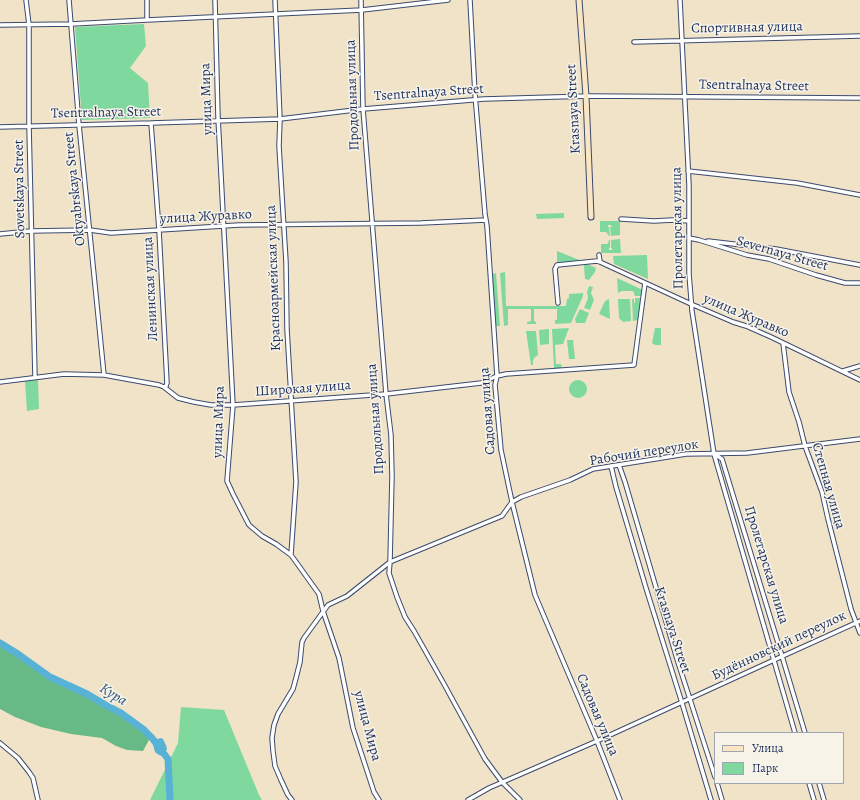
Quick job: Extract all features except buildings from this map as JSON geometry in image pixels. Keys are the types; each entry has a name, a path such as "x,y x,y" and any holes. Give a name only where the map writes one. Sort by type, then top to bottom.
{"street":[{"name":"Sovetskaya Street","path":"26,0 29,25 29,126 35,377"},
{"name":"Oktyabrskaya Street","path":"69,0 79,125 104,375"},
{"path":"147,0 147,20"},
{"name":"улица Мира","path":"215,0 218,121 233,405 227,481 249,525 262,536 291,555 319,594 323,611 339,658 354,728 374,792 380,800"},
{"name":"Красноармейская улица","path":"275,0 280,119 279,146 286,262 290,402 292,410 296,482 291,555"},
{"name":"Продольная улица","path":"361,0 363,109 386,394 391,435 392,476 389,573 396,597 405,616 485,759 502,782 520,800"},
{"path":"0,25 71,24 362,10 448,0"},
{"name":"Садовая улица","path":"470,0 476,99 487,226 497,376 495,385 500,450 535,595 597,741 620,800"},
{"name":"Krasnaya Street","path":"579,0 586,96 591,217"},
{"name":"Пролетарская улица","path":"680,0 688,171 689,274 691,304 714,454 795,732"},
{"name":"Спортивная улица","path":"634,42 860,36"},
{"name":"Tsentralnaya Street","path":"0,127 280,119 363,109 476,99 586,96 860,98"},
{"name":"Ленинская улица","path":"151,123 159,230 167,383 170,392"},
{"path":"688,171 797,183 860,195"},
{"path":"621,219 654,221 673,220 689,222"},
{"name":"улица Журавко","path":"0,234 32,231 90,230 111,233 239,225 372,224 486,220"},
{"name":"Severnaya Street","path":"689,238 747,255 769,259 845,283 860,282"},
{"name":"Severnaya Street","path":"698,240 776,249 860,265"},
{"path":"558,303 555,269 557,265 599,261 599,255"},
{"name":"улица Журавко","path":"599,261 691,304 746,326 860,380"},
{"name":"Широкая улица","path":"0,382 64,374 104,375 156,384 164,387 178,398 194,402 211,405 233,405 386,394 481,383 506,374 634,365 645,283"},
{"name":"Степная улица","path":"783,343 789,392 805,446 822,492 851,609 858,622 860,633"},
{"path":"843,371 860,366"},
{"path":"164,387 167,383"},
{"name":"Рабочий переулок","path":"292,800 288,795 276,766 272,738 274,725 278,714 293,689 300,662 302,642 328,605 347,596 390,562 502,516 512,502 521,497 570,480 593,469 686,454 747,454 860,439"},
{"name":"Пролетарская улица","path":"714,454 722,459 805,732"},
{"name":"Krasnaya Street","path":"619,465 714,774"},
{"name":"Krasnaya Street","path":"611,466 616,488 711,800"},
{"name":"Будённовский переулок","path":"468,800 502,782 597,741 858,622"},
{"path":"0,743 18,758 33,778 38,800"},
{"path":"717,784 722,800"},
{"path":"809,784 814,800"},
{"path":"819,784 824,800"}],"green space":[{"path":"144,24 146,46 130,68 148,83 150,118 82,120 75,27"},
{"path":"564,213 564,218 537,219 536,214"},
{"path":"600,221 620,221 620,235 611,236 611,225 608,225 610,236 606,232 600,232"},
{"path":"620,239 621,253 601,253 601,244 607,244 610,240 609,250 612,250 611,240"},
{"path":"557,251 582,261 557,263"},
{"path":"647,255 648,279 614,264 613,256"},
{"path":"585,263 596,268 589,280 585,279"},
{"path":"505,272 506,306 566,306 569,294 583,293 571,323 555,324 555,320 557,320 557,309 534,309 534,321 536,324 527,324 527,322 531,321 531,309 508,309 508,325 504,326 500,273"},
{"path":"496,273 500,326 495,326 492,274"},
{"path":"617,278 643,290 643,296 635,296 633,291 622,291 618,293"},
{"path":"589,286 593,287 591,293 594,300 590,310 584,308 588,298 587,292"},
{"path":"635,298 642,298 638,320 633,321 632,299 634,299 635,303"},
{"path":"609,299 610,319 599,314 605,301"},
{"path":"618,299 630,299 631,321 623,322 619,318"},
{"path":"580,309 589,313 585,323 576,323 575,319"},
{"path":"569,328 563,344 555,345 556,364 561,364 562,368 554,369 552,329"},
{"path":"655,328 661,328 661,345 655,345 652,343"},
{"path":"549,329 549,344 540,345 539,330"},
{"path":"526,331 536,331 538,355 533,360 533,365 531,365"},
{"path":"567,340 573,340 575,359 569,359"},
{"path":"38,380 39,409 27,411 25,381"},
{"path":"578,380 584,383 587,389 584,395 578,398 572,395 569,389 572,383"},
{"path":"0,641 54,678 84,690 132,719 148,736 149,740 143,751 127,750 102,738 71,734 41,727 15,717 0,709"},
{"path":"181,707 224,710 262,800 150,800 178,743"}],"water":[{"path":"152,738 163,739 167,749 162,756 155,752"}],"waterway":[{"name":"Кура","path":"0,643 50,677 87,694 121,713 143,729 168,759 170,800"}]}
